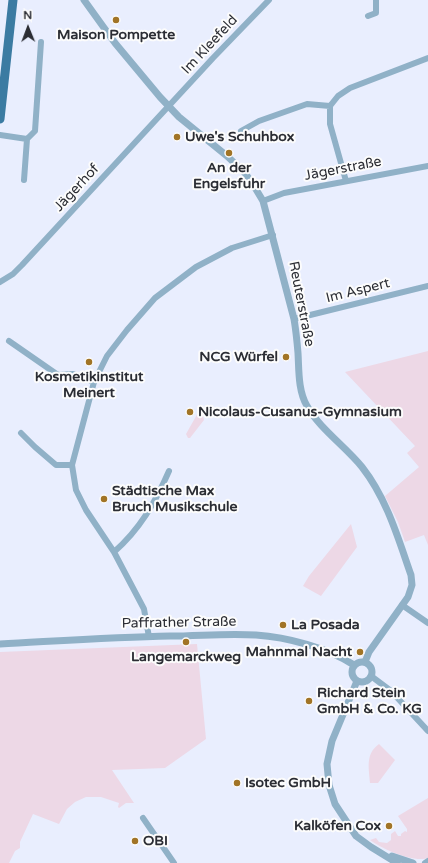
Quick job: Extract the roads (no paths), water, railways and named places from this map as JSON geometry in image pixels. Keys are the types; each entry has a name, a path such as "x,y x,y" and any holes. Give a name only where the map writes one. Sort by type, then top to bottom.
{"main road":[{"path":"0,119 13,0"}],"street":[{"name":"Reuterstraße","path":"84,0 115,43 169,107 245,173 263,201 294,320 297,337 300,386 307,407 362,467 375,486 385,505 411,575 412,585 408,597 369,652 365,662"},
{"name":"Im Kleefeld","path":"169,107 213,58 269,0"},
{"path":"368,16 376,13 376,0"},
{"path":"24,180 27,139 35,131 41,42"},
{"path":"346,181 330,124 330,106 338,96 350,88 428,58"},
{"path":"241,131 259,121 307,104 330,106"},
{"name":"Jägerhof","path":"0,282 13,274 22,265 169,107"},
{"path":"0,135 27,139"},
{"name":"Jägerstraße","path":"263,201 284,193 428,166"},
{"path":"149,637 144,609 114,552 86,510 76,490 72,465 94,382 107,356 127,330 156,298 196,267 232,248 273,235"},
{"name":"Im Aspert","path":"294,320 428,286"},
{"path":"9,341 58,375 73,374 94,382"},
{"path":"21,433 56,465 72,465"},
{"path":"114,552 129,539 142,523 169,471"},
{"path":"402,605 428,623"},
{"name":"Paffrather Straße","path":"0,644 149,637 257,635 280,638 306,645 338,656 354,665"},
{"path":"360,662 365,662 371,668 371,676 365,682 357,681 351,672 354,665 360,662"},
{"path":"371,676 391,691 428,731"},
{"path":"357,681 332,741 327,764 329,785 335,804 356,836 397,863"},
{"path":"143,818 174,863"},
{"path":"378,851 413,863"}],"place":[{"name":"Maison Pompette","path":"116,20"},
{"name":"Uwe's Schuhbox","path":"177,137"},
{"name":"An der Engelsfuhr","path":"229,153"},
{"name":"NCG Würfel","path":"286,357"},
{"name":"Kosmetikinstitut Meinert","path":"89,362"},
{"name":"Nicolaus-Cusanus-Gymnasium","path":"190,412"},
{"name":"Städtische Max Bruch Musikschule","path":"104,499"},
{"name":"La Posada","path":"283,625"},
{"name":"Langemarckweg","path":"186,642"},
{"name":"Mahnmal Nacht","path":"360,652"},
{"name":"Richard Stein GmbH & Co. KG","path":"309,701"},
{"name":"Isotec GmbH","path":"237,783"},
{"name":"Kalköfen Cox","path":"389,826"},
{"name":"OBI","path":"135,841"}]}
